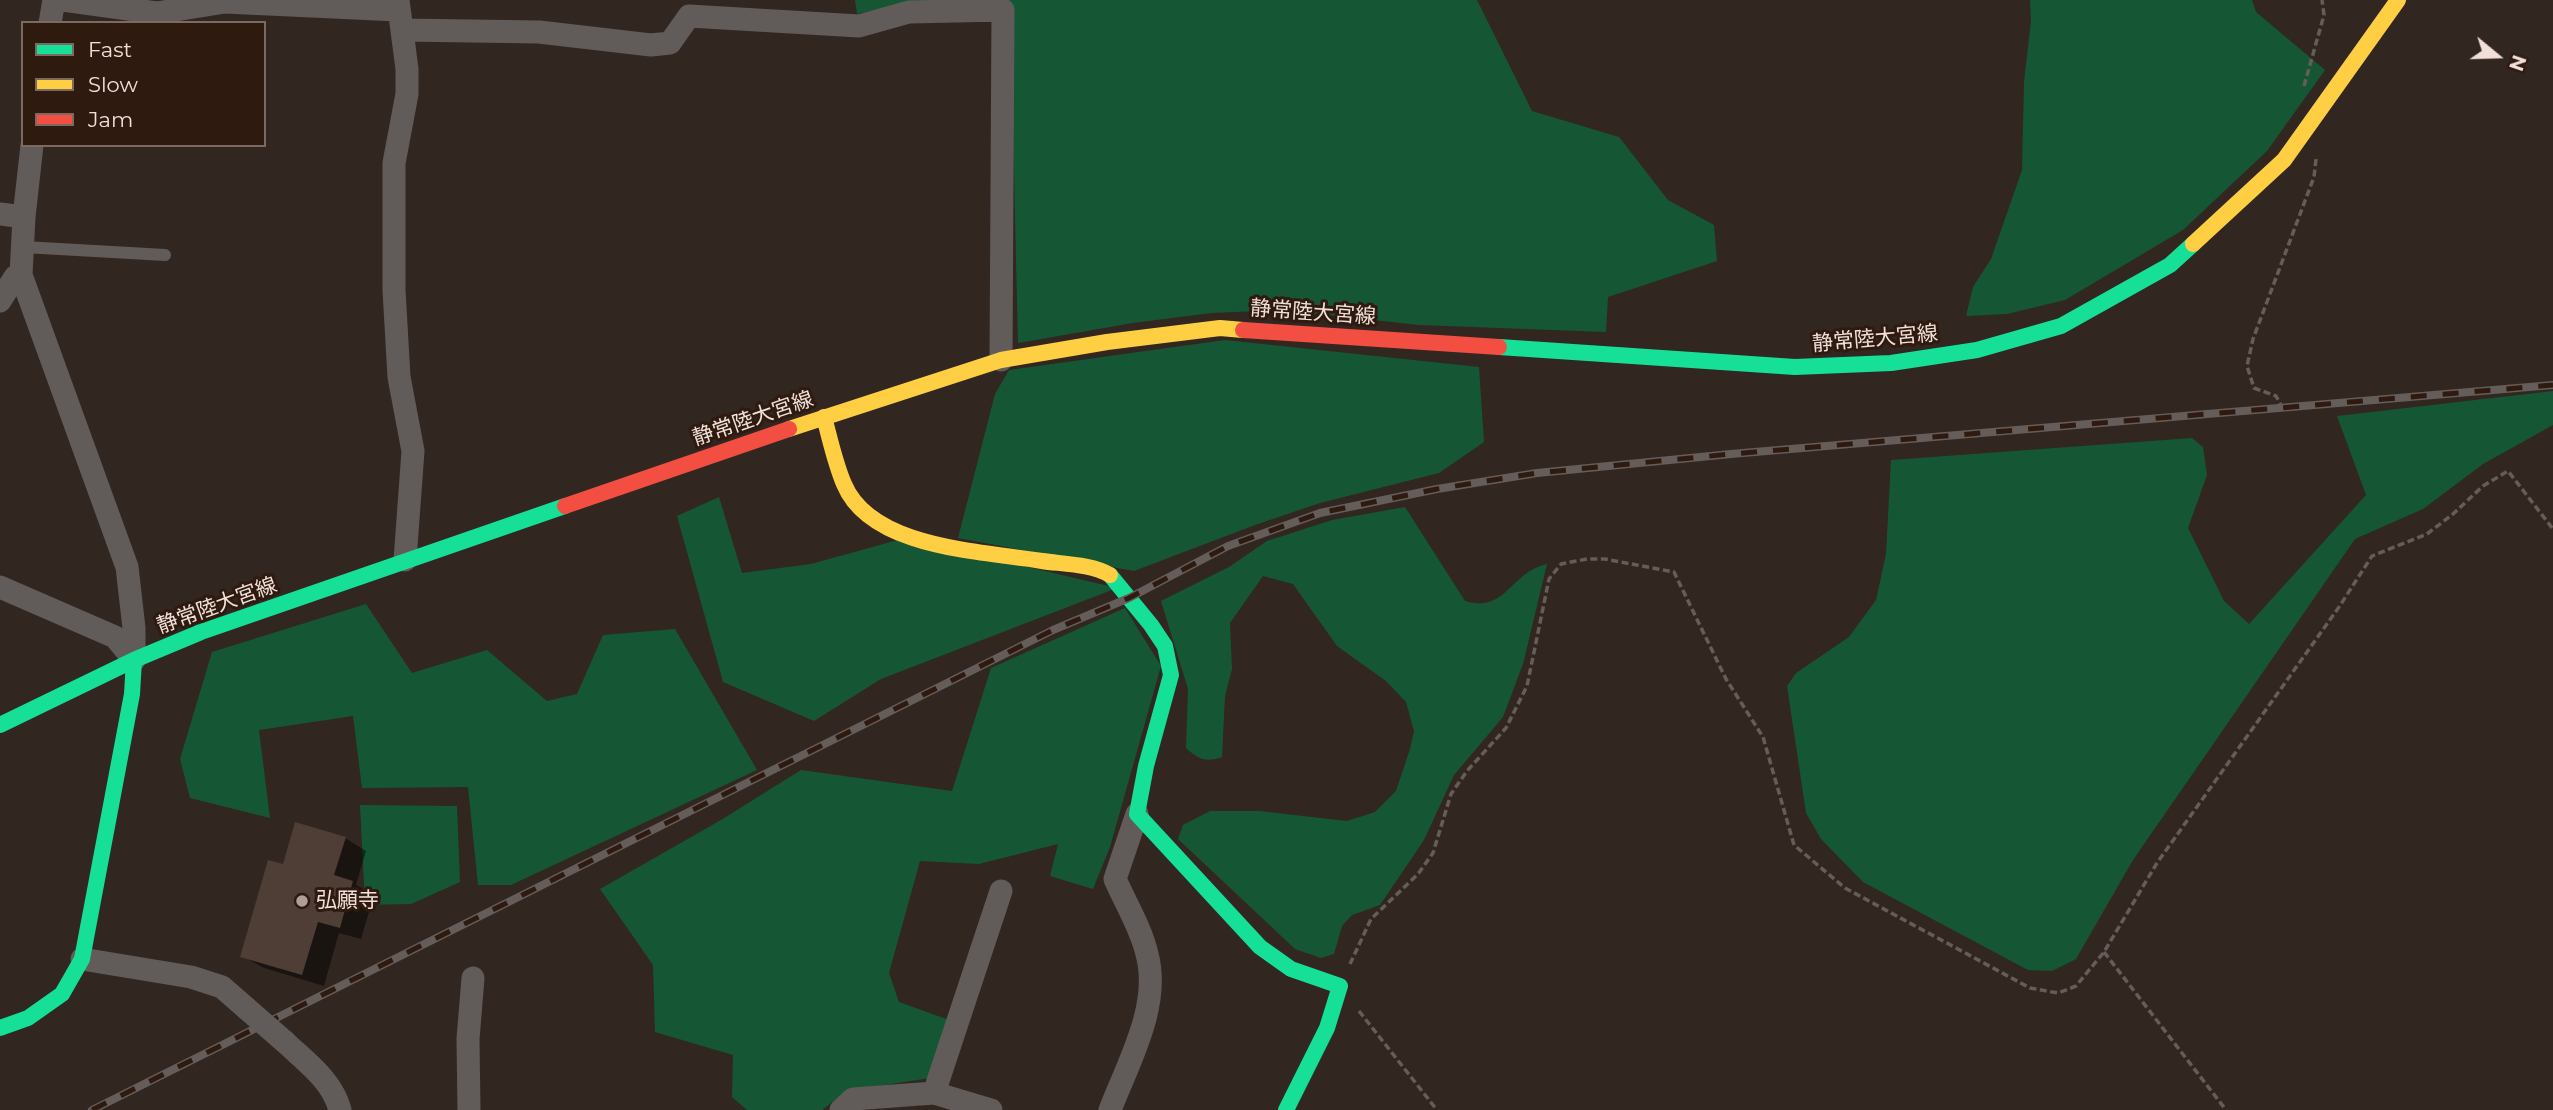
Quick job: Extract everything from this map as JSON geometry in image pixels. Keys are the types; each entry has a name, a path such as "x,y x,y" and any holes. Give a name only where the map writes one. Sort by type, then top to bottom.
{"main road":[{"name":"静常陸大宮線","path":"0,725 134,660 201,632 824,417 1001,360 1107,342 1220,328 1796,367 1891,363 1977,350 2061,326 2170,265 2284,160 2398,0"},
{"path":"824,417 844,486 861,510 881,524 904,536 942,545 1081,566 1108,573 1151,625 1165,646 1171,675 1146,766 1137,814 1260,947 1291,969 1340,986 1327,1028 1286,1110"},
{"path":"0,1028 28,1018 62,994 82,959 132,694 134,660"}],"street":[{"path":"50,21 54,0"},
{"path":"63,0 157,13 225,2 399,13 651,45 670,43 689,16 859,26 909,12 1003,10 1001,360"},
{"path":"399,13 407,69 407,94 394,163 394,290 399,377 413,451 405,560"},
{"path":"32,147 24,217 22,275 127,567 134,628 134,660"},
{"path":"0,214 24,217"},
{"path":"0,301 15,277 22,275"},
{"path":"0,587 115,637 134,660"},
{"path":"1110,1110 1140,1033 1150,995 1148,956 1115,879 1137,814"},
{"path":"934,1093 1001,891"},
{"path":"82,959 191,977 222,987 322,1076 332,1089 340,1110"},
{"path":"468,1110 468,1039 473,978"},
{"path":"841,1110 853,1099 934,1093 991,1110"}],"lane":[{"path":"24,247 165,255"}],"path":[{"path":"2302,94 2324,15 2322,0"},
{"path":"2283,409 2276,396 2254,388 2247,366 2253,339 2315,177 2316,150"},
{"path":"1437,1110 1340,986 1371,919 1418,874 1433,853 1451,794 1466,771 1506,729 1527,686 1549,579 1561,564 1605,559 1674,572 1726,679 1763,737 1794,845 1845,888 2030,988 2058,993 2076,986 2104,952 2157,863 2339,607 2372,556 2427,534 2483,486 2508,471 2553,529"},
{"path":"2104,952 2226,1110"}],"green space":[{"path":"855,0 1477,0 1532,111 1619,137 1668,200 1714,225 1717,261 1608,297 1606,332 1419,325 1283,310 1211,313 1018,343 1010,6 911,2 857,14"},
{"path":"2030,0 2252,0 2256,12 2325,70 2267,151 2183,230 2065,300 2007,314 1966,316 1973,287 1991,259 2022,170 2024,82 2031,21"},
{"path":"1225,340 1479,367 1484,442 1439,473 1320,503 1134,571 958,538 995,394 1009,370"},
{"path":"2553,391 2553,425 2483,464 2423,509 2355,539 2133,860 2076,959 2052,971 2028,970 1863,882 1821,839 1806,813 1787,686 1796,673 1849,637 1876,600 1886,554 1891,460 2192,438 2203,447 2207,475 2188,528 2224,601 2249,624 2366,495 2337,416"},
{"path":"719,497 742,573 811,564 905,538 1117,588 881,679 814,721 723,682 677,516"},
{"path":"1405,507 1465,601 1490,602 1535,568 1547,564 1523,664 1503,717 1454,775 1424,840 1380,905 1352,915 1342,926 1334,954 1321,958 1295,949 1178,839 1183,825 1210,811 1259,811 1347,821 1375,812 1396,791 1410,749 1414,731 1406,702 1386,681 1337,646 1293,584 1263,576 1230,623 1232,669 1225,696 1222,757 1207,760 1198,757 1186,748 1188,689 1161,601 1229,567 1267,541 1332,520"},
{"path":"366,604 412,673 487,650 547,701 577,694 603,635 675,629 757,770 511,885 478,885 468,787 362,788 353,716 259,730 270,818 190,798 180,759 212,652"},
{"path":"1125,608 1161,666 1110,847 1093,889 1050,876 1058,844 979,864 920,861 889,973 899,1002 949,1020 930,1078 846,1091 822,1110 747,1110 732,1097 733,1055 655,1032 653,965 600,889 721,820 801,770 952,791 991,668"},
{"path":"360,805 457,806 460,882 411,904 365,905"}],"building":[{"name":"弘願寺","path":"295,822 346,837 334,875 353,881 340,928 318,922 302,975 240,957 268,860 283,864"}],"railway":[{"path":"92,1110 1053,630 1129,598 1228,546 1320,513 1437,489 1537,473 1731,454 2553,385"}],"traffic: fast":[{"path":"1499,347 1795,367 1891,363 1977,350 2061,326 2170,265 2193,244"},
{"path":"0,725 134,660 201,632 565,506"},
{"path":"1110,575 1165,646 1171,675 1146,766 1137,814 1260,947 1291,969 1340,986 1327,1028 1286,1110"},
{"path":"0,1028 28,1018 62,994 82,959 132,694 134,660"}],"traffic: slow":[{"path":"2193,244 2284,160 2398,0"},
{"path":"789,429 1001,360 1107,342 1220,328 1243,330"},
{"path":"824,417 844,484 858,506 878,522 931,543 1086,567 1110,575"}],"traffic: jam":[{"path":"1243,330 1499,347"},
{"path":"565,506 789,429"}],"place":[{"name":"弘願寺","path":"302,901"}]}
